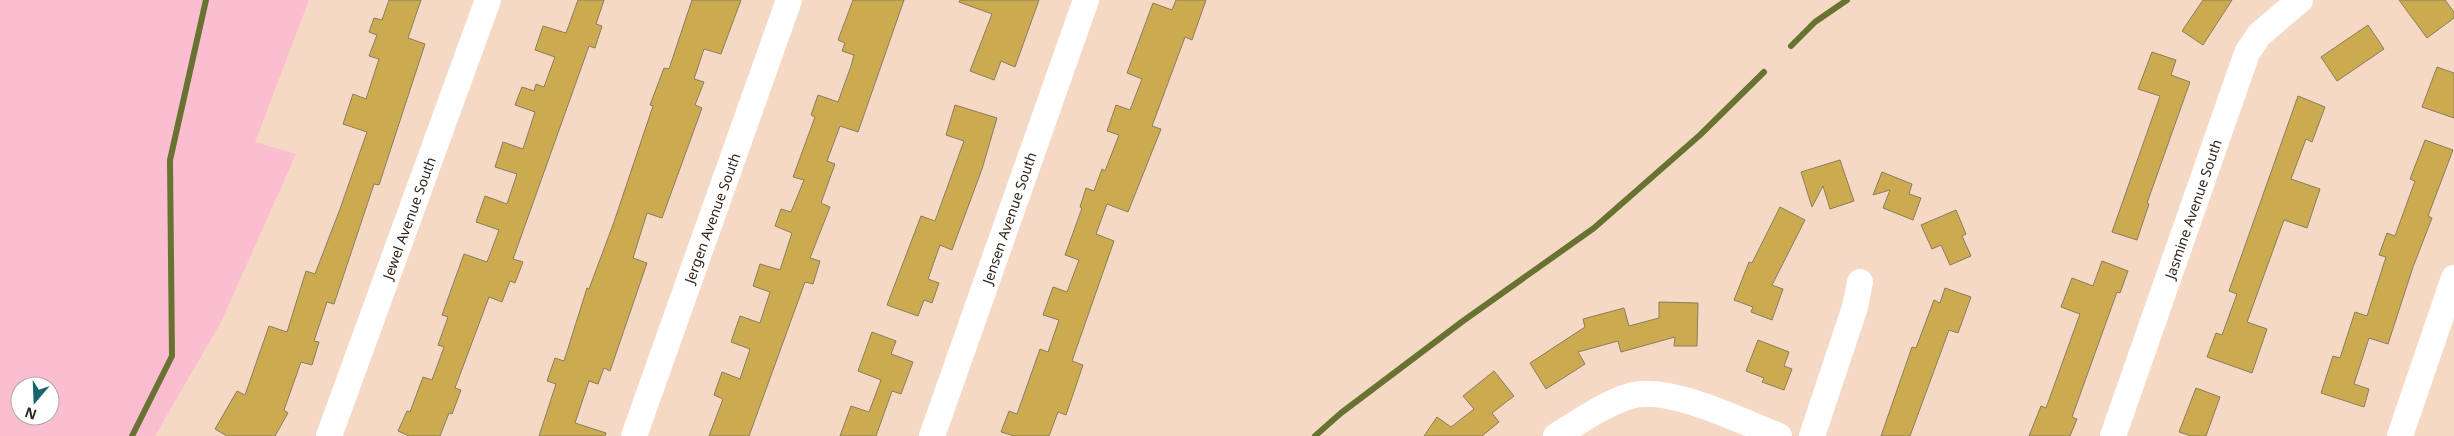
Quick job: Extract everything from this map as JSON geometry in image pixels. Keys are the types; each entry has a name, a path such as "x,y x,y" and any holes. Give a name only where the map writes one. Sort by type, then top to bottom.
{"street":[{"name":"Jewel Avenue South","path":"329,436 488,0"},
{"name":"Jergen Avenue South","path":"634,436 789,0"},
{"name":"Jensen Avenue South","path":"932,436 1086,0"},
{"name":"Jasmine Avenue South","path":"2113,436 2247,54 2259,35 2300,0"},
{"path":"2400,436 2454,278"},
{"path":"1812,436 1855,307 1860,282"},
{"path":"1556,436 1587,417 1631,396 1647,395 1680,398 1780,436"}],"shaded area":[{"path":"0,0 309,0 255,142 296,154 221,322 155,436 0,436"}],"building":[{"path":"389,0 421,0 408,38 425,44 379,185 374,184 334,304 327,302 314,341 319,342 312,365 301,362 284,410 288,413 275,436 227,436 215,429 237,391 245,395 269,326 287,332 306,271 315,274 340,209 367,132 343,124 353,94 366,99 379,59 369,56 377,35 369,32 374,18 382,20"},
{"path":"578,0 604,0 596,24 602,26 595,48 589,46 513,259 523,262 515,283 510,281 502,302 489,297 455,388 461,390 452,414 449,413 440,436 409,436 398,431 407,411 410,412 423,377 432,380 444,347 438,345 448,317 442,315 464,254 487,262 499,230 476,222 485,196 507,204 517,174 495,167 503,142 523,149 535,112 515,105 522,87 534,91 536,84 544,87 555,57 535,50 543,26 566,33"},
{"path":"692,0 741,0 721,54 704,49 694,79 704,82 695,105 702,108 662,218 647,213 633,258 647,263 610,371 604,368 598,384 589,381 575,423 606,433 605,436 539,436 556,384 547,381 555,358 564,361 587,288 589,289 614,222 653,106 650,105 664,68 669,69"},
{"path":"853,0 904,0 858,132 840,126 827,161 835,164 821,203 830,207 810,258 820,261 813,284 805,282 749,436 709,436 723,399 714,395 722,372 740,379 750,349 731,342 740,316 760,323 770,292 753,286 760,264 780,270 792,233 775,226 781,209 791,212 804,180 793,177 815,117 811,115 818,95 838,102 851,66 854,55 842,51 845,43 838,40"},
{"path":"960,0 1039,0 1015,67 1001,61 994,80 970,71 992,14 959,2"},
{"path":"1176,0 1206,0 1192,40 1185,37 1152,126 1161,129 1128,212 1107,204 1096,234 1114,241 1072,361 1083,365 1066,415 1058,412 1049,436 1014,436 1001,432 1009,411 1017,414 1040,349 1048,352 1059,320 1043,315 1053,287 1067,292 1079,260 1065,255 1082,208 1080,207 1086,188 1094,191 1102,169 1105,171 1119,135 1107,131 1116,105 1130,110 1142,79 1127,73 1153,3 1172,10"},
{"path":"2203,0 2232,0 2203,45 2182,31"},
{"path":"2399,0 2445,0 2454,12 2454,18 2427,38"},
{"path":"2368,25 2384,49 2337,81 2321,57"},
{"path":"2152,52 2176,60 2171,75 2190,82 2147,203 2149,204 2137,240 2112,232 2160,96 2138,89"},
{"path":"2437,67 2454,73 2454,118 2422,107"},
{"path":"2298,96 2325,107 2312,142 2306,139 2291,179 2320,189 2307,228 2284,220 2247,322 2267,329 2252,373 2207,357 2216,333 2222,335 2237,294 2229,291"},
{"path":"955,105 997,118 982,169 952,250 940,245 928,279 939,283 932,303 924,300 918,316 887,305 921,216 935,221 964,141 946,135"},
{"path":"2425,140 2453,150 2428,216 2432,218 2413,267 2388,344 2369,338 2354,384 2369,389 2364,407 2321,393 2333,356 2340,358 2355,312 2367,316 2386,257 2379,255 2387,233 2395,236 2415,181 2410,179"},
{"path":"1840,160 1854,201 1830,209 1823,186 1812,207 1801,172"},
{"path":"1882,172 1912,184 1909,194 1921,198 1913,220 1883,208 1890,190 1873,195"},
{"path":"1780,207 1805,220 1772,285 1783,289 1772,320 1751,312 1753,307 1734,300 1749,262 1752,263"},
{"path":"1956,210 1966,234 1962,236 1971,256 1950,265 1941,245 1932,249 1921,225"},
{"path":"2102,261 2128,271 2120,293 2117,292 2072,417 2077,419 2070,436 2029,436 2041,406 2046,408 2080,314 2061,307 2072,278 2093,286"},
{"path":"1945,288 1971,297 1958,333 1949,330 1910,436 1881,436 1912,347 1916,348 1934,300 1940,303"},
{"path":"1659,302 1698,303 1697,346 1674,346 1675,337 1621,352 1618,341 1578,352 1585,364 1546,389 1530,363 1585,327 1583,319 1624,308 1629,326 1659,318"},
{"path":"872,332 896,341 891,354 913,362 901,394 892,391 876,436 840,436 851,406 869,412 881,380 858,371"},
{"path":"1758,340 1789,352 1784,366 1792,369 1784,390 1762,382 1764,378 1746,371"},
{"path":"1494,371 1514,396 1492,413 1499,422 1482,436 1424,436 1437,417 1451,427 1474,409 1463,396"},
{"path":"2196,388 2220,397 2206,436 2191,436 2179,432"}],"waterway":[{"path":"132,436 172,356 170,160 206,0"},
{"path":"1791,46 1815,22 1847,0"},
{"path":"1315,436 1341,413 1463,321 1594,228 1700,135 1764,72"}]}
